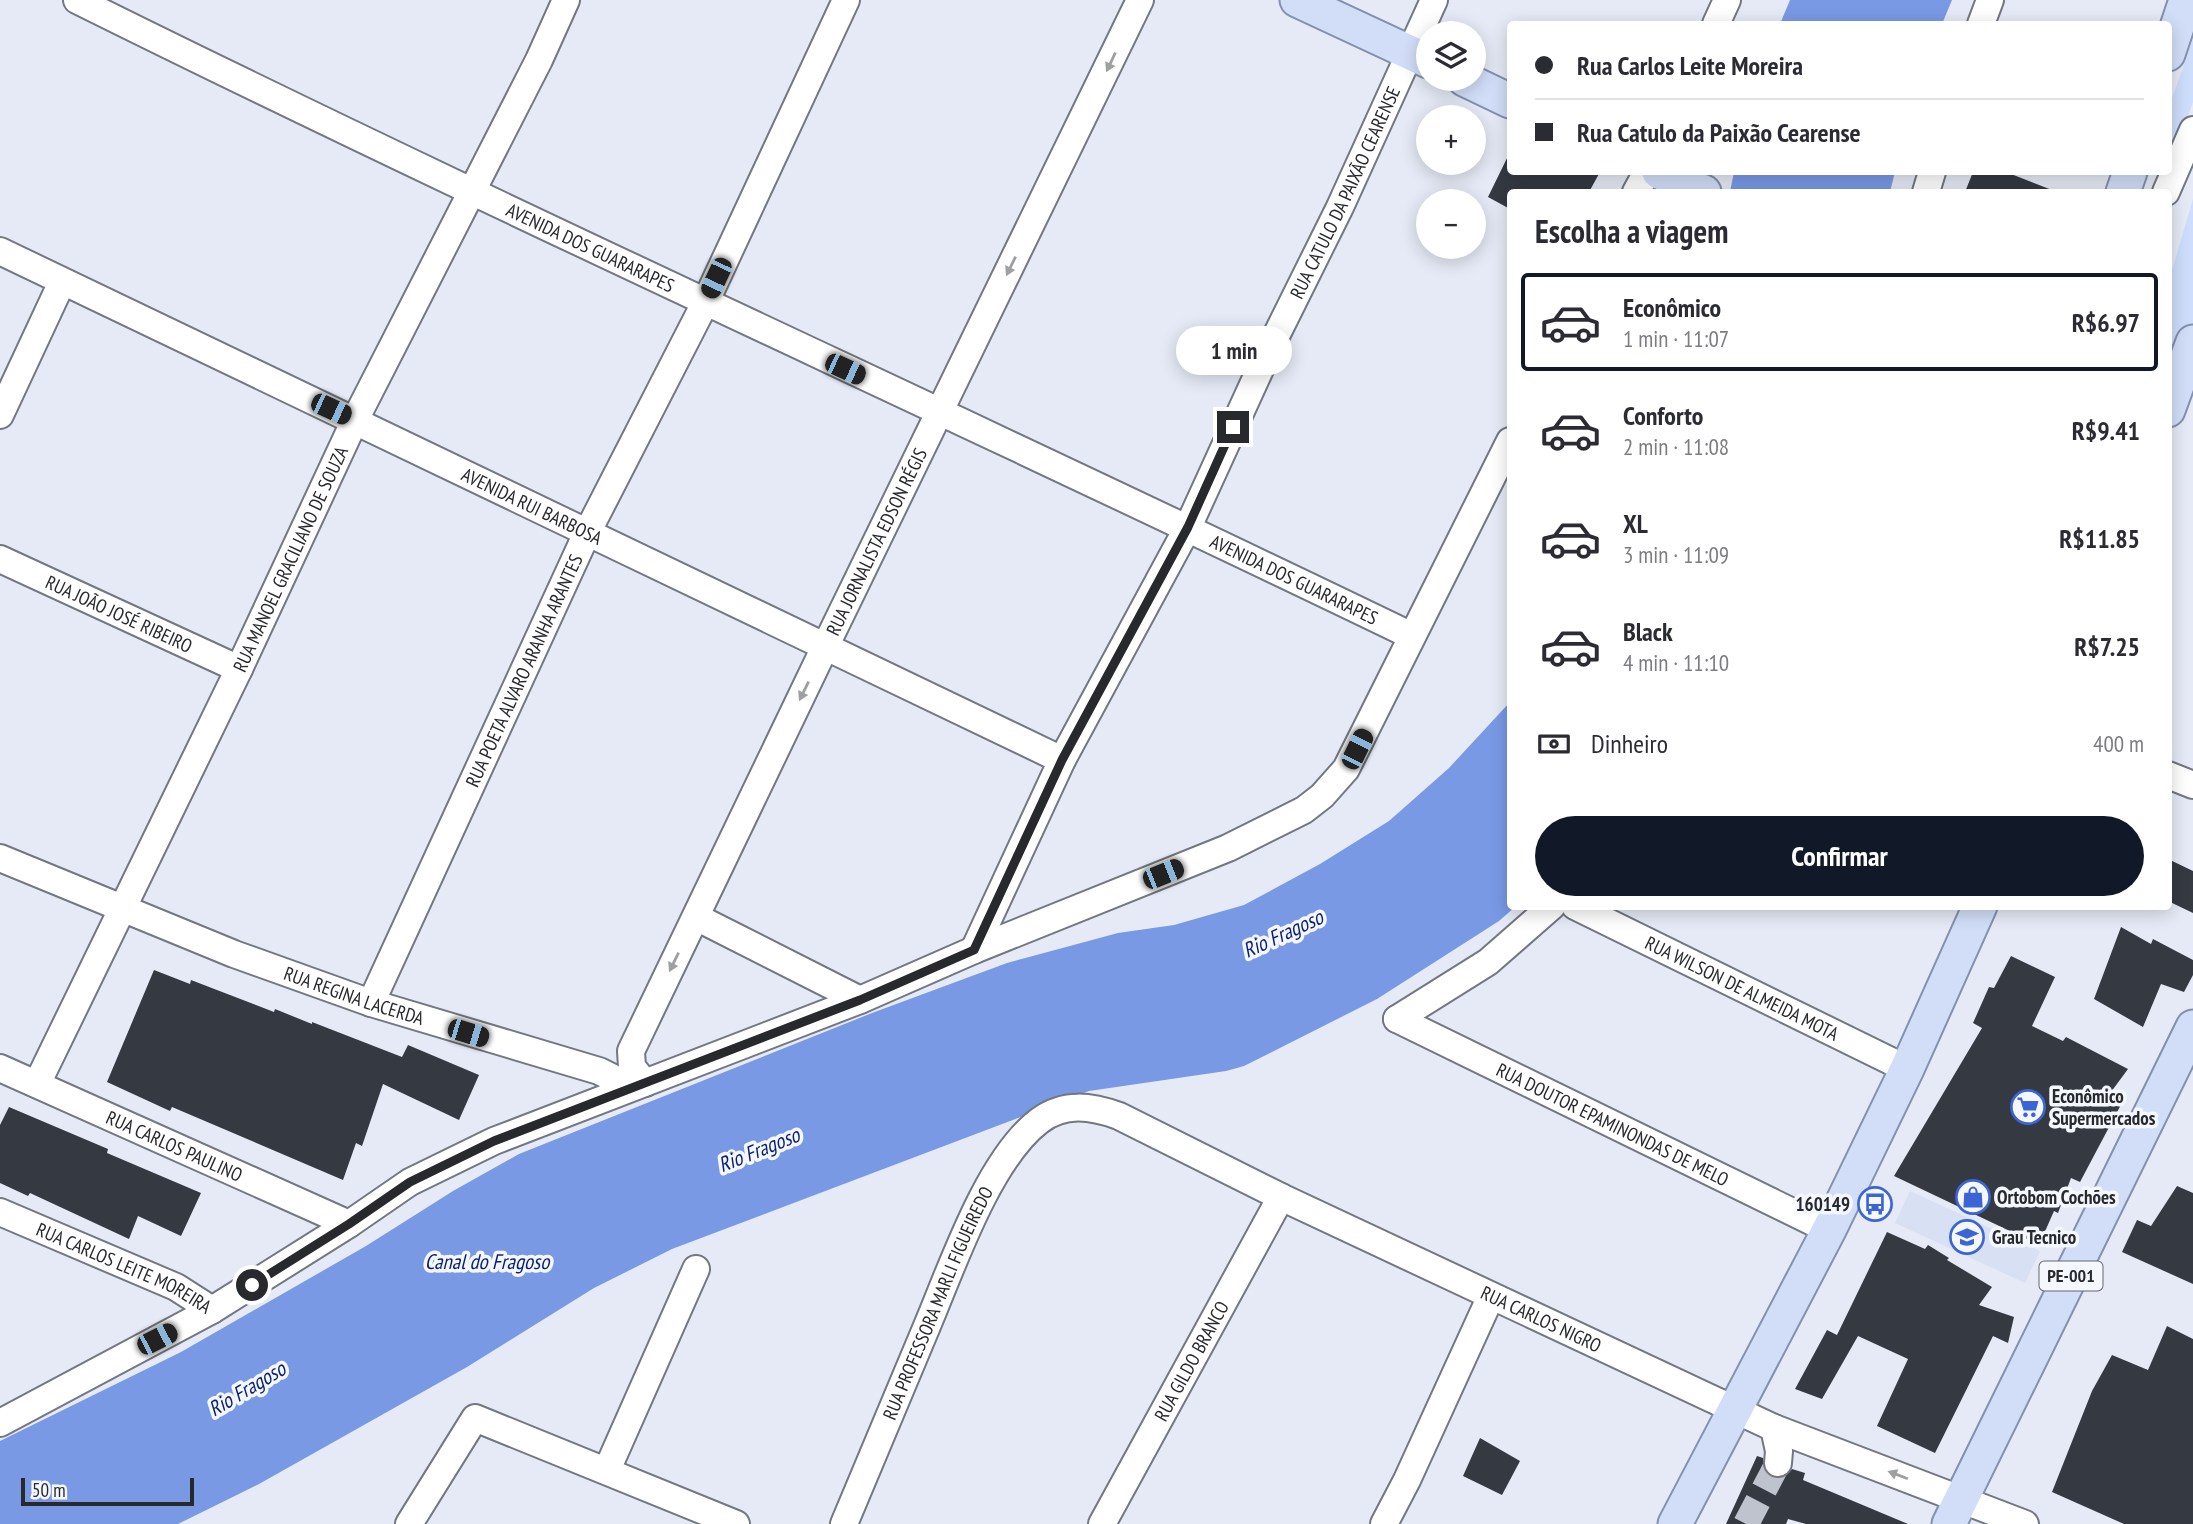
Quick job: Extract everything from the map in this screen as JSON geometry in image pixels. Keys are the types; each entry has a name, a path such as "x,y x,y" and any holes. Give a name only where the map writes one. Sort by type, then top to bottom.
{"main road":[{"path":"1297,0 1416,56"},
{"path":"2172,42 2186,0"},
{"path":"1486,90 1507,100"},
{"path":"1666,175 1697,189"},
{"path":"2172,399 2193,342"},
{"path":"1675,1524 1829,1230 1907,1069 1978,910"},
{"name":"PE-001","path":"1955,1511 2193,1027"}],"street":[{"name":"AVENIDA DOS GUARARAPES","path":"77,0 705,303 1188,527 1412,636"},
{"name":"RUA MANOEL GRACILIANO DE SOUZA","path":"37,1084 239,669 355,420 539,60 566,0"},
{"name":"RUA POETA ALVARO ARANHA ARANTES","path":"371,1003 587,533 705,303 846,0"},
{"name":"RUA JORNALISTA EDSON RÉGIS","path":"645,1083 632,1067 631,1051 1140,0"},
{"name":"RUA CATULO DA PAIXÃO CEARENSE","path":"1428,21 1434,0"},
{"path":"1717,21 1727,0"},
{"path":"1982,21 1990,0"},
{"name":"RUA CATULO DA PAIXÃO CEARENSE","path":"974,950 1062,760 1188,527 1268,352 1416,61"},
{"path":"2167,189 2193,130"},
{"name":"AVENIDA RUI BARBOSA","path":"0,251 1062,760"},
{"path":"0,415 62,282"},
{"path":"615,1094 860,1000 974,950 1228,848 1304,810 1322,796 1346,769 1507,448"},
{"name":"RUA JOÃO JOSÉ RIBEIRO","path":"0,559 239,669"},
{"path":"2172,777 2193,785"},
{"name":"RUA REGINA LACERDA","path":"0,858 234,954 371,1003 599,1071 611,1077 615,1094"},
{"name":"RUA DOUTOR EPAMINONDAS DE MELO","path":"1547,910 1488,962 1397,1019 1829,1230"},
{"name":"RUA WILSON DE ALMEIDA MOTA","path":"1583,910 1907,1069"},
{"path":"696,917 860,1000"},
{"name":"RUA CARLOS PAULINO","path":"0,1069 349,1224"},
{"name":"RUA CARLOS LEITE MOREIRA","path":"0,1212 176,1287 212,1310 349,1224 410,1182 494,1141 615,1094"},
{"name":"RUA CARLOS NIGRO","path":"1063,1109 1089,1107 1119,1116 1281,1197 1955,1511 2025,1524"},
{"name":"RUA PROFESSORA MARLI FIGUEIREDO","path":"844,1524 985,1192 1019,1139 1038,1122 1063,1109"},
{"name":"RUA GILDO BRANCO","path":"1102,1524 1281,1197"},
{"path":"607,1470 696,1269"},
{"path":"1384,1524 1407,1480 1491,1296"},
{"path":"0,1423 212,1310"},
{"path":"409,1524 475,1418 736,1524"},
{"path":"1774,1428 1779,1451 1777,1463"}],"shaded area":[{"path":"2193,39 2193,102 2172,160 2172,99"},
{"path":"2193,199 2193,330 2172,387 2172,270"},
{"name":"Grau Tecnico","path":"1910,1191 2040,1251 2025,1283 1895,1223"}],"water":[{"path":"1790,0 1952,0 1943,21 1781,21"},
{"path":"1733,175 1894,175 1891,189 1731,189"},
{"name":"Canal do Fragoso","path":"1507,705 1507,910 1512,910 1499,921 1377,999 1244,1066 1089,1091 672,1249 594,1288 467,1367 259,1484 178,1524 0,1524 0,1441 181,1352 519,1154 872,1013 1007,963 1118,933 1174,925 1244,905 1320,864 1389,821 1449,768"}],"building":[{"path":"1507,158 1507,175 1598,175 1591,189 1507,189 1507,207 1488,197"},
{"path":"1972,175 2014,175 2049,189 1966,189"},
{"path":"2172,861 2193,871 2193,913 2172,903"},
{"path":"2121,927 2151,944 2153,939 2193,960 2193,975 2184,992 2161,984 2143,1027 2094,999"},
{"path":"2011,956 2055,977 2032,1026 2063,1041 2066,1037 2128,1069 2111,1092 2124,1099 2080,1182 2071,1178 2058,1213 2054,1211 2039,1245 1894,1176 1982,1028 1973,1023 1989,987 1994,988"},
{"path":"154,970 190,984 191,980 274,1012 275,1009 402,1057 408,1045 479,1075 459,1120 383,1084 362,1146 356,1143 343,1180 172,1107 170,1111 107,1082"},
{"path":"9,1107 108,1149 107,1153 201,1193 181,1236 138,1216 129,1239 30,1193 28,1196 0,1183 0,1125"},
{"path":"2177,1186 2193,1193 2193,1284 2122,1252 2137,1220 2151,1226"},
{"path":"1887,1232 1925,1249 1928,1245 1949,1258 1947,1260 1992,1287 1979,1305 2014,1317 2008,1343 1993,1336 1935,1453 1877,1426 1908,1359 1858,1336 1822,1399 1795,1389 1827,1330 1837,1335"},
{"path":"2167,1326 2193,1339 2193,1524 2124,1524 2052,1492 2092,1391 2112,1355 2148,1370"},
{"path":"1480,1438 1520,1461 1502,1495 1463,1476"},
{"path":"1757,1456 1763,1458 1764,1469 1776,1479 1784,1477 1792,1469 1805,1473 1803,1480 1908,1524 1806,1524 1788,1519 1786,1524 1726,1524"}],"tunnel":[{"path":"1746,1524 1778,1463"}],"place":[{"name":"Econômico Supermercados","path":"2028,1107"},
{"name":"Ortobom Cochões","path":"1973,1197"},
{"name":"160149","path":"1875,1204"},
{"name":"Grau Tecnico","path":"1967,1237"}],"route":[{"path":"252,1285 410,1182 494,1141 860,1000 974,950 1062,760 1188,527 1233,427"}],"water label":[{"name":"Rio Fragoso","path":"1283,934"},
{"name":"Rio Fragoso","path":"759,1150"},
{"name":"Rio Fragoso","path":"247,1389"}]}
